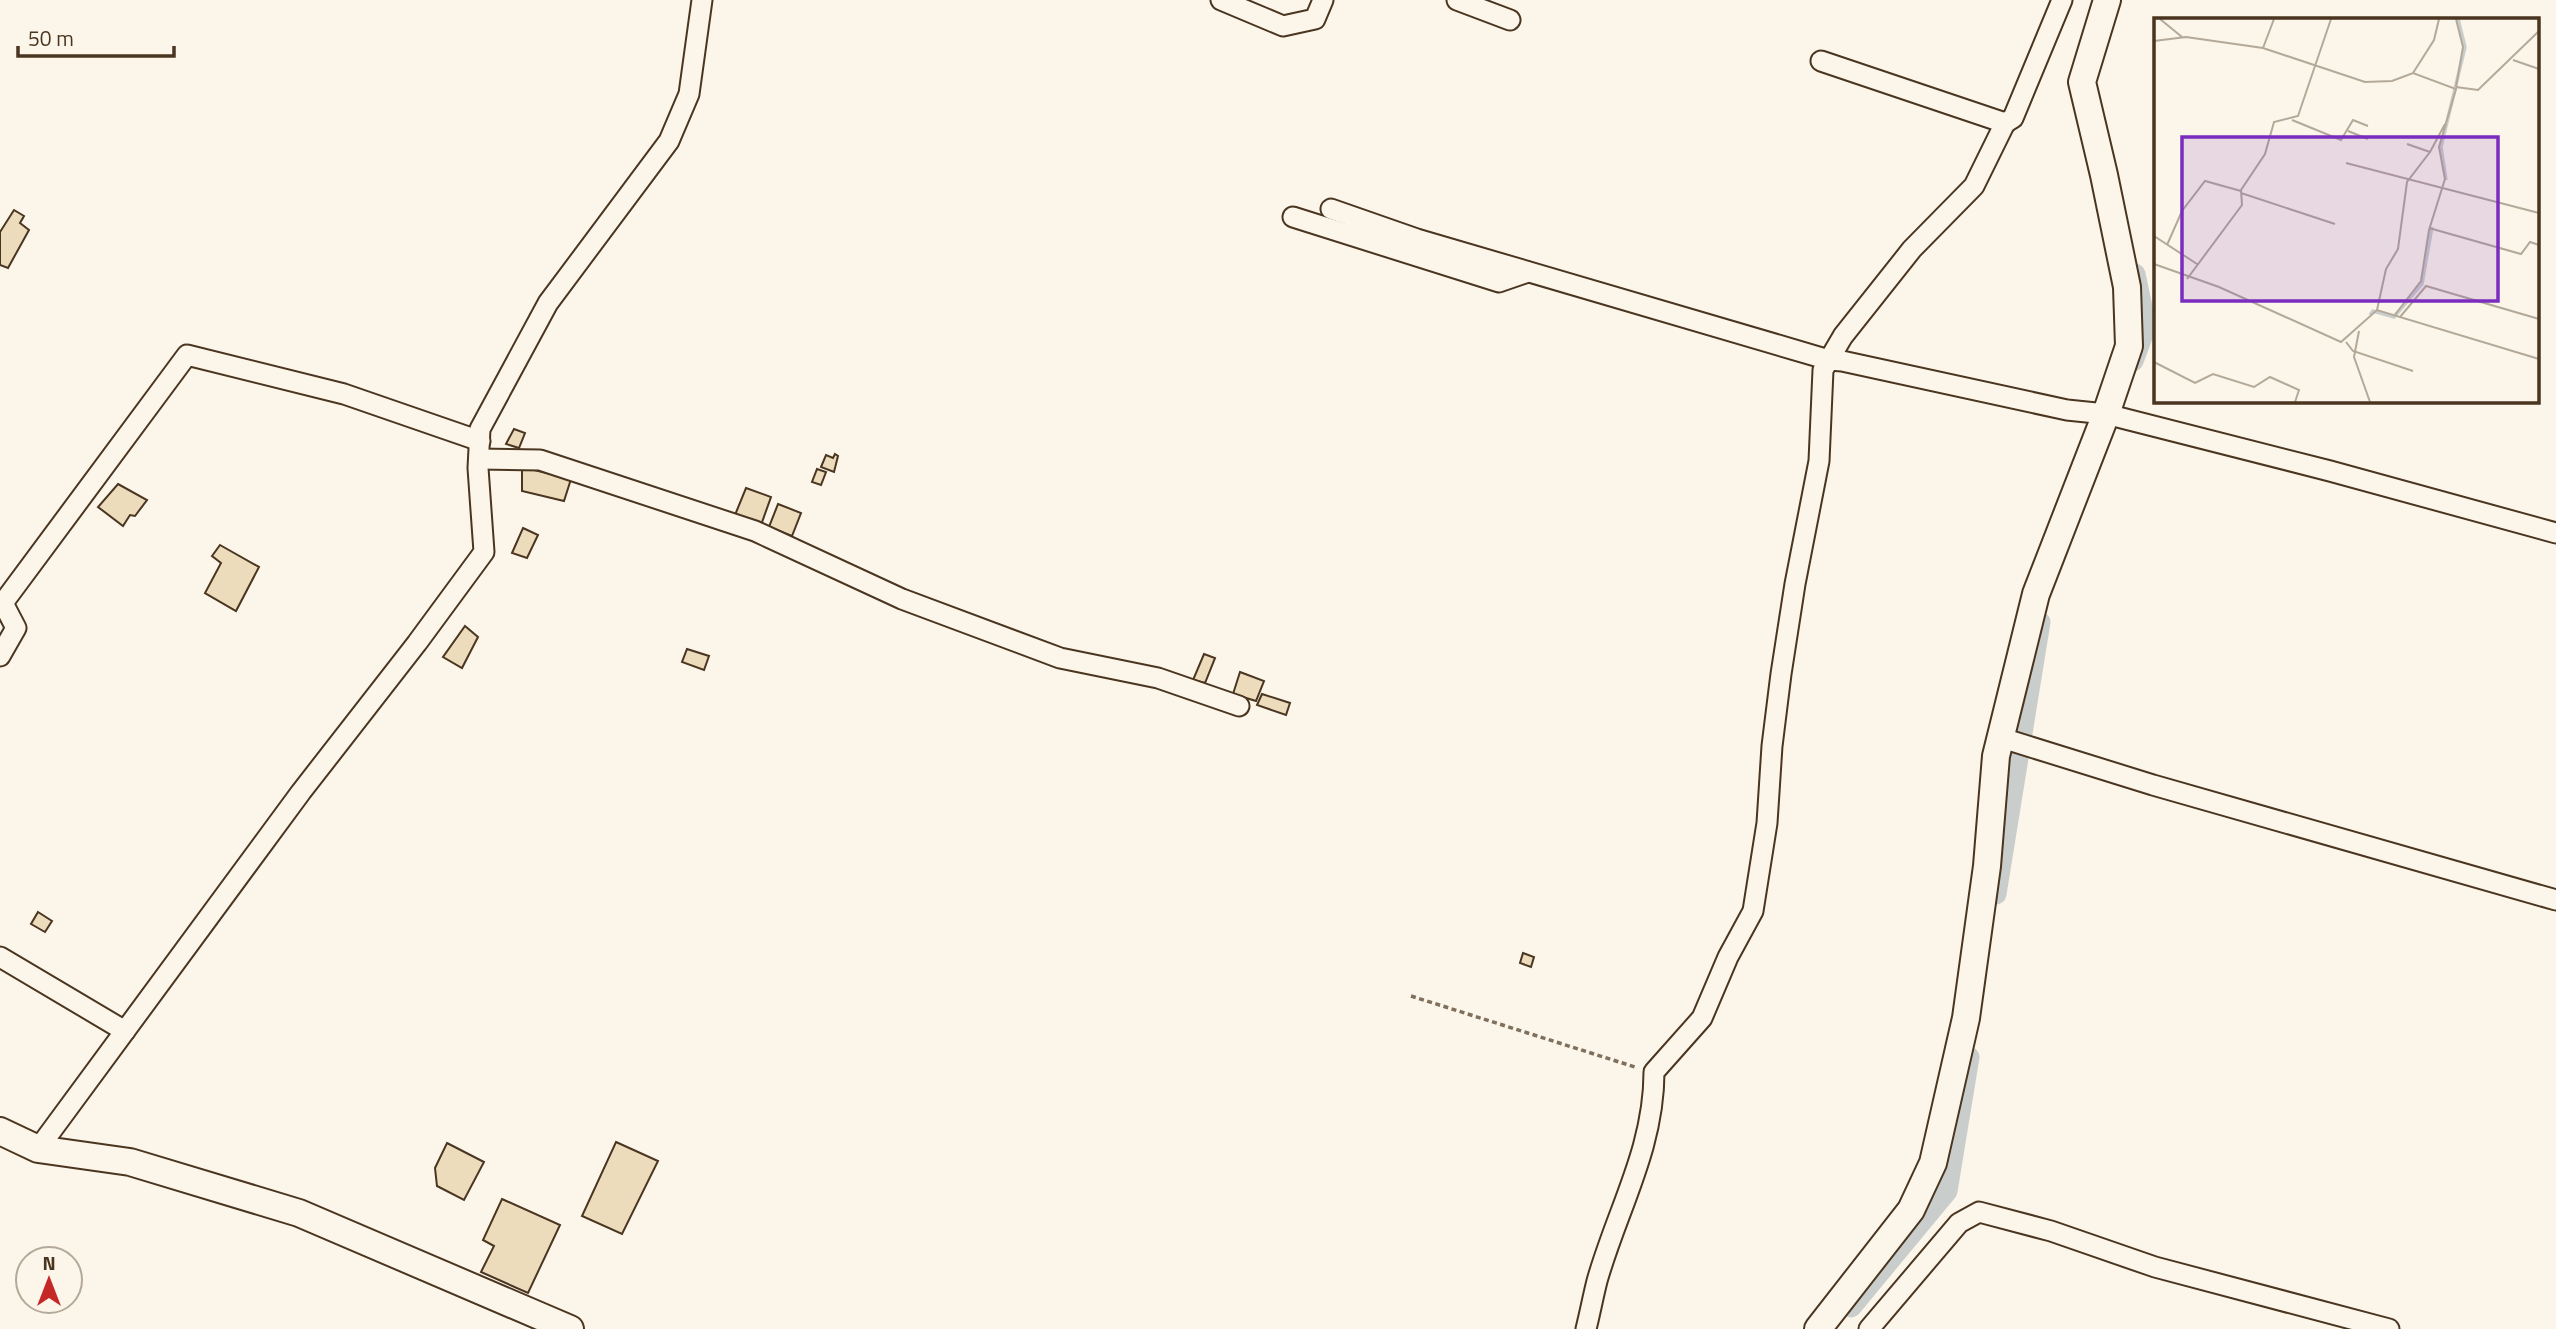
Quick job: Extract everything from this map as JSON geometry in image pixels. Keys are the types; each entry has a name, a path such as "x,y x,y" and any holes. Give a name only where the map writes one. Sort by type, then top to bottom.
{"street":[{"path":"38,1149 301,792 484,552 480,429 548,303 669,141 689,94 702,0"},
{"path":"1221,0 1283,26 1315,19 1323,0"},
{"path":"1457,0 1510,20"},
{"path":"1586,1329 1598,1280 1640,1161 1654,1103 1654,1072 1702,1018 1728,957 1753,911 1767,823 1772,746 1781,674 1819,461 1823,370 1843,336 1912,249 1974,186 2006,123 2013,118 2062,0"},
{"path":"1818,1329 1911,1210 1933,1163 1966,1018 1987,866 1996,756 2036,594 2106,414 2129,346 2127,288 2082,82 2107,0"},
{"path":"1821,61 2006,123"},
{"path":"1331,209 1418,239 1829,360 1934,379 2067,410 2106,414 2330,471 2556,534"},
{"path":"1293,217 1499,282 1528,272"},
{"path":"0,656 16,628 3,603 187,355 344,394 479,450 540,460 755,531 902,599 1060,658 1158,678 1239,706"},
{"path":"2002,738 2166,789 2556,901"},
{"path":"0,957 125,1031"},
{"path":"0,1131 38,1149 130,1162 299,1213 570,1329"},
{"path":"1869,1329 1959,1223 1979,1212 2051,1231 2155,1267 2389,1329"}],"path":[{"path":"1411,996 1654,1072"}],"building":[{"path":"14,210 24,216 20,223 29,230 8,268 0,265 0,232"},
{"path":"514,429 525,433 519,448 506,444"},
{"path":"835,454 838,456 834,472 821,467 826,455 833,458"},
{"path":"522,467 571,479 564,501 522,491"},
{"path":"817,469 826,472 821,485 812,482"},
{"path":"118,484 147,500 135,516 130,515 123,526 98,507"},
{"path":"746,488 771,497 761,525 735,515"},
{"path":"778,504 801,513 792,536 769,527"},
{"path":"523,528 538,535 527,558 512,553"},
{"path":"220,545 259,567 236,611 205,593 221,563 212,556"},
{"path":"465,626 478,637 462,668 443,657"},
{"path":"687,649 709,656 704,670 682,662"},
{"path":"1204,654 1215,658 1205,683 1193,680"},
{"path":"1240,672 1264,681 1256,701 1233,694"},
{"path":"1262,694 1290,703 1286,715 1257,705"},
{"path":"38,912 52,921 45,932 31,924"},
{"path":"1523,953 1534,957 1531,967 1520,963"},
{"path":"616,1142 658,1161 622,1234 582,1216"},
{"path":"447,1143 484,1162 464,1200 437,1186 435,1168"},
{"path":"502,1199 560,1225 528,1293 481,1272 494,1246 483,1240"}],"waterway":[{"path":"2133,361 2146,326 2135,274"},
{"path":"1996,894 2040,622"},
{"path":"1851,1307 1947,1191 1969,1057"}]}
